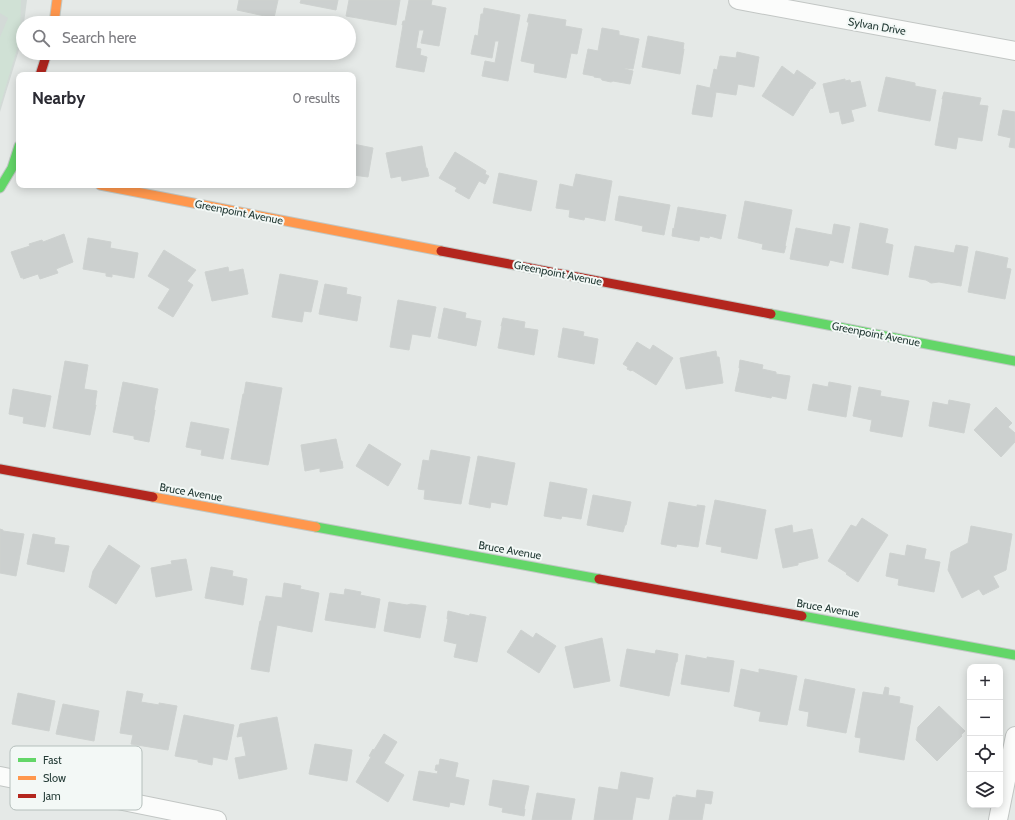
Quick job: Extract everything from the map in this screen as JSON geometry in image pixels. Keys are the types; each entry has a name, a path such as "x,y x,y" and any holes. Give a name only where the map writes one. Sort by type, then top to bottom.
{"street":[{"path":"55,16 57,0"},
{"name":"Sylvan Drive","path":"738,0 1015,51"},
{"path":"41,72 45,60"},
{"path":"0,188 16,169"},
{"name":"Greenpoint Avenue","path":"116,188 1015,361"},
{"name":"Bruce Avenue","path":"0,469 1015,655"},
{"path":"998,820 1015,736"},
{"path":"0,776 10,778"},
{"path":"142,805 218,820"}],"shaded area":[{"path":"0,0 27,0 25,16 16,16 16,60 0,112"}],"green space":[{"path":"0,0 21,0 21,16 16,16 16,52 0,106 0,37 8,18 0,13"}],"building":[{"path":"239,0 278,0 274,16 265,16 237,10"},
{"path":"301,0 338,0 336,10 300,3"},
{"path":"349,0 400,0 396,25 356,18 356,16 346,16"},
{"path":"409,0 432,0 431,5 446,8 439,46 421,43 424,30 419,30 416,48 421,49 420,55 427,57 424,72 396,67 402,25 403,21 405,21"},
{"path":"484,8 520,15 508,81 482,76 485,61 495,63 499,41 495,41 492,58 471,54 475,35 478,36 481,14 483,14"},
{"path":"529,14 566,20 565,26 582,29 577,54 571,53 566,78 534,72 535,64 521,61 529,22 527,22"},
{"path":"602,28 619,31 619,35 639,39 633,69 625,68 633,71 630,84 613,81 611,82 583,74 588,49 598,51"},
{"path":"648,36 684,43 680,74 642,67"},
{"path":"737,52 759,57 754,87 738,84 736,95 716,92 712,117 692,114 697,85 710,88 714,69 717,70 720,56 736,58"},
{"path":"782,66 794,75 797,70 816,83 812,89 811,88 793,116 762,96"},
{"path":"886,77 915,83 915,86 936,90 930,121 878,111"},
{"path":"845,79 845,81 850,80 851,83 860,81 866,106 851,110 854,121 842,124 839,111 830,113 823,84"},
{"path":"944,92 981,98 979,105 988,106 982,141 958,137 956,149 935,145"},
{"path":"1003,110 1015,112 1015,148 1009,147 1011,138 998,135"},
{"path":"356,145 373,148 368,177 356,175"},
{"path":"422,146 429,176 402,181 401,176 391,178 386,153"},
{"path":"455,152 486,171 485,174 489,176 485,184 479,181 469,199 455,191 457,188 439,178"},
{"path":"499,173 537,181 531,211 493,203"},
{"path":"576,174 612,181 605,221 585,217 584,220 569,217 570,210 556,208 560,184 573,187"},
{"path":"619,196 670,205 664,235 642,231 643,226 615,220"},
{"path":"745,201 792,210 784,253 762,249 763,244 738,238"},
{"path":"678,207 726,215 721,239 710,236 709,238 700,236 699,241 672,236"},
{"path":"860,223 888,229 885,243 893,245 888,275 852,268"},
{"path":"834,224 850,227 843,263 830,260 828,266 790,259 796,228 832,235"},
{"path":"64,234 73,262 56,269 58,273 40,279 38,274 23,279 23,277 21,278 11,252 30,246 29,244 42,240 43,242"},
{"path":"88,238 111,242 110,248 138,253 134,278 112,274 112,277 106,276 106,273 83,269"},
{"path":"956,245 968,247 961,286 939,282 931,283 926,280 909,277 915,246 954,253"},
{"path":"164,250 196,270 187,281 193,285 173,317 158,308 170,289 148,276"},
{"path":"976,251 1008,258 1006,268 1011,269 1005,299 968,292"},
{"path":"228,267 229,272 243,269 248,294 212,301 205,272"},
{"path":"280,274 318,281 311,312 304,311 302,322 272,317"},
{"path":"325,284 347,288 346,294 361,297 357,321 319,314"},
{"path":"398,300 436,307 430,337 412,334 409,350 390,347"},
{"path":"444,308 466,313 465,318 481,321 476,346 438,338"},
{"path":"503,318 525,322 524,328 538,330 534,355 498,348"},
{"path":"563,328 584,332 583,336 598,339 594,364 558,357"},
{"path":"637,342 650,350 653,345 673,358 656,385 632,370 627,369 628,367 623,364"},
{"path":"716,351 717,357 719,357 723,383 686,389 680,358"},
{"path":"740,360 763,365 762,369 776,372 776,374 790,376 786,399 772,396 771,398 735,391 740,368"},
{"path":"65,361 88,365 84,389 97,391 96,405 90,435 53,428"},
{"path":"123,382 158,389 149,442 134,439 134,436 113,432"},
{"path":"246,382 282,388 268,465 231,459"},
{"path":"829,382 851,386 846,417 808,410 813,384 828,387"},
{"path":"859,387 881,391 880,396 909,401 902,437 870,431 872,420 853,416"},
{"path":"13,389 51,396 45,427 23,423 24,417 9,414"},
{"path":"949,400 970,404 964,433 929,426 933,402 948,405"},
{"path":"996,407 1012,423 1008,427 1015,433 1015,442 1001,457 974,430"},
{"path":"191,422 229,429 223,459 201,455 202,450 186,447"},
{"path":"336,439 343,468 320,472 320,468 305,471 301,445"},
{"path":"369,444 401,464 388,486 356,466"},
{"path":"431,450 470,457 461,504 424,499 425,490 418,489 423,460 429,461"},
{"path":"478,456 515,463 507,505 491,502 490,508 469,504"},
{"path":"550,482 587,489 581,519 562,516 561,519 544,516"},
{"path":"593,495 631,502 623,532 587,525"},
{"path":"715,500 766,510 757,559 721,552 722,547 706,544"},
{"path":"669,502 697,507 697,505 705,506 698,547 677,544 676,547 661,544"},
{"path":"862,518 888,535 858,582 828,561 851,525 856,527"},
{"path":"792,525 793,533 812,529 818,558 798,563 798,565 783,568 775,529"},
{"path":"971,526 1012,534 1006,570 993,576 999,587 983,595 979,589 962,598 948,570 951,552 968,543"},
{"path":"0,529 3,531 24,534 16,576 0,573"},
{"path":"33,534 55,538 54,544 69,546 64,572 27,564"},
{"path":"109,545 140,566 116,604 89,587 93,571"},
{"path":"907,545 926,549 924,559 940,562 934,592 898,585 899,579 886,576 890,553 905,556"},
{"path":"186,559 192,590 156,597 151,568 172,564 171,561"},
{"path":"211,567 233,571 232,576 247,579 243,605 205,598"},
{"path":"284,583 301,586 300,589 319,593 312,632 277,625 269,672 251,669 266,596 282,598"},
{"path":"345,589 361,592 360,595 380,599 375,628 325,620 330,593 344,595"},
{"path":"389,602 426,606 420,638 384,631"},
{"path":"448,611 469,616 470,614 486,617 477,662 454,657 457,644 444,641"},
{"path":"521,630 533,638 536,633 556,646 539,673 507,652"},
{"path":"602,638 610,681 574,688 565,647"},
{"path":"627,649 655,654 656,650 678,654 669,696 620,686"},
{"path":"686,655 707,659 707,657 734,661 729,692 681,684"},
{"path":"741,669 759,673 759,669 797,676 787,725 759,721 761,712 734,706"},
{"path":"805,679 855,689 846,733 807,726 809,712 799,710"},
{"path":"885,687 889,688 888,695 900,697 899,703 913,706 904,760 859,752 861,738 855,737 863,692 883,695"},
{"path":"127,691 143,694 141,702 177,706 168,750 131,744 133,735 120,733"},
{"path":"18,693 55,701 49,731 12,724"},
{"path":"63,704 99,711 94,741 56,734"},
{"path":"939,706 965,731 961,735 962,736 937,761 916,740 918,727"},
{"path":"184,715 234,725 227,760 213,757 212,765 198,762 198,760 175,756"},
{"path":"277,717 287,769 239,779 235,758 246,756 242,736 237,737 240,724"},
{"path":"384,734 397,742 384,763 404,775 388,802 356,782 371,757 369,756 373,749 374,750"},
{"path":"315,744 352,750 347,781 309,774"},
{"path":"440,759 458,763 455,777 469,780 464,805 450,802 449,807 413,800 419,771 437,774 438,771 435,770 436,765 439,765"},
{"path":"621,772 653,778 649,799 636,797 632,820 594,820 599,787 618,790"},
{"path":"493,780 529,786 524,816 502,812 503,808 489,805"},
{"path":"697,790 713,792 711,804 705,803 702,820 669,820 673,797 676,797 676,795 696,798"},
{"path":"537,793 575,799 571,820 532,820"}],"traffic: fast":[{"path":"0,188 12,168 16,155"},
{"path":"771,314 1015,361"},
{"path":"316,527 599,579"},
{"path":"802,616 1015,655"}],"traffic: slow":[{"path":"55,16 57,0"},
{"path":"116,188 441,251"},
{"path":"153,497 316,527"}],"traffic: jam":[{"path":"41,72 45,60"},
{"path":"441,251 771,314"},
{"path":"0,469 153,497"},
{"path":"599,579 802,616"}]}
